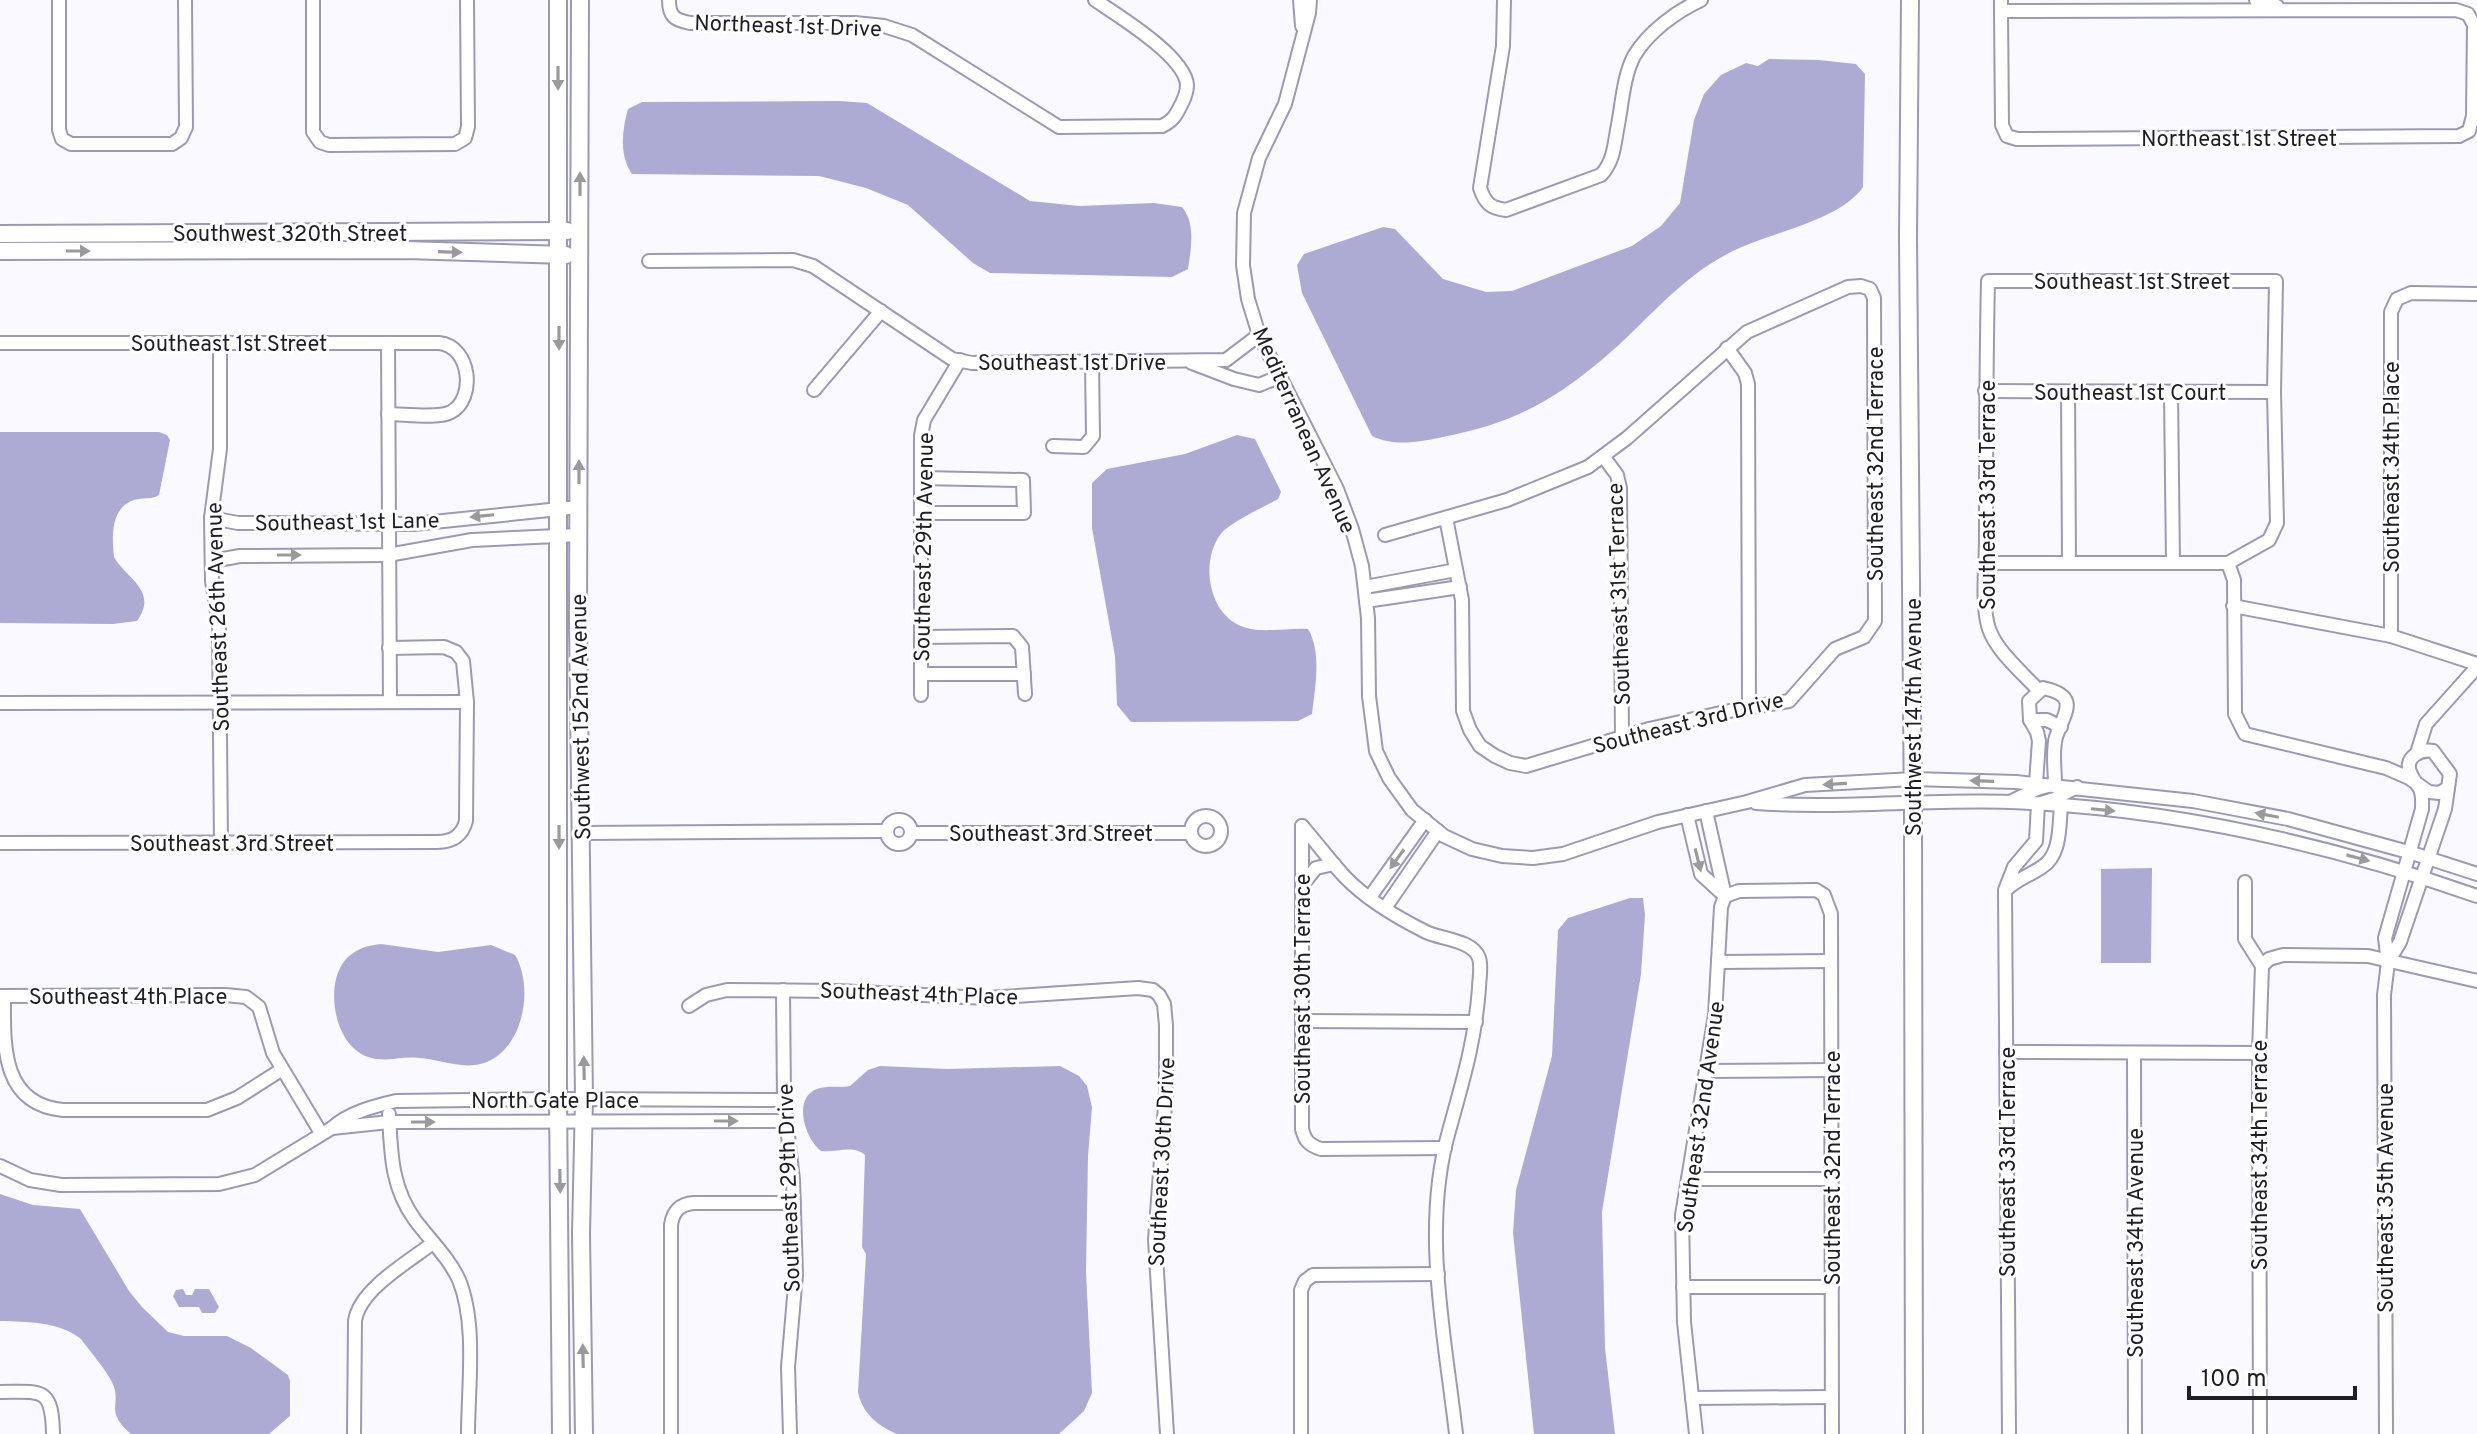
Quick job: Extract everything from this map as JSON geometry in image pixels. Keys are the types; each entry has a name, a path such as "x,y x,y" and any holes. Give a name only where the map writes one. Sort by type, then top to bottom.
{"street":[{"path":"59,0 59,130 62,139 71,144 172,144 181,138 186,127 185,0"},
{"path":"313,0 313,132 320,142 329,145 455,144 465,138 468,127 467,0"},
{"name":"Southwest 152nd Avenue","path":"558,0 561,1434"},
{"name":"Southwest 152nd Avenue","path":"580,0 579,535 584,1434"},
{"name":"Northeast 1st Drive","path":"669,0 669,12 676,20 690,23 855,23 884,26 912,35 1059,127 1162,126 1174,120 1186,95 1187,82 1183,73 1147,34 1095,0"},
{"name":"Mediterranean Avenue","path":"1300,0 1303,29"},
{"name":"Mediterranean Avenue","path":"1310,0 1285,104 1259,158 1244,213 1243,265 1248,299 1259,335 1337,489 1352,529 1365,587 1369,696 1376,751 1389,778 1412,810 1438,831 1472,849 1502,856 1533,858 1563,854 1658,822 1805,785 1913,779 2036,783 2193,801 2288,819 2477,874"},
{"path":"1504,0 1503,46 1480,188 1485,201 1493,208 1506,210 1601,175 1611,164 1628,74 1635,56 1653,34 1686,7 1701,0"},
{"name":"Southwest 147th Avenue","path":"1910,0 1908,238 1914,1434"},
{"path":"2256,0 2292,10"},
{"path":"2001,5 2163,5 2292,10"},
{"name":"Northeast 1st Street","path":"2001,5 2002,125 2007,136 2017,139 2459,136 2469,131 2473,116 2474,25 2468,14 2456,10 2292,10"},
{"name":"Southwest 320th Street","path":"0,234 581,230"},
{"name":"Southwest 320th Street","path":"0,251 406,250 580,255"},
{"name":"Southeast 1st Drive","path":"649,261 793,260 813,266 952,359 972,363 1226,360"},
{"name":"Southeast 1st Street","path":"1988,281 2276,281 2274,392"},
{"name":"Southeast 33rd Terrace","path":"1988,281 1985,391 1987,615 1995,642 2039,691 2043,688 2054,690 2061,693 2066,701 2068,713 2055,740 2055,784"},
{"name":"Southeast 32nd Terrace","path":"1727,348 1747,332 1848,287 1870,289 1874,298 1875,621 1871,630"},
{"name":"Southeast 34th Place","path":"2391,636 2391,312 2397,299 2411,293 2477,294"},
{"path":"814,390 881,311"},
{"path":"1225,376 1226,360 1259,335"},
{"name":"Southeast 1st Street","path":"0,343 445,343 457,350 464,360 465,369 461,404 452,412 443,414 388,414"},
{"name":"Southeast 26th Avenue","path":"220,343 220,449 211,518 212,581 219,625 221,843"},
{"path":"388,343 390,702"},
{"path":"1385,535 1552,483 1588,467 1627,438 1727,348 1745,373 1748,384 1749,708"},
{"name":"Southeast 29th Avenue","path":"921,695 921,436 924,420 960,360"},
{"path":"1053,446 1084,447 1093,436 1092,362"},
{"name":"Southeast 1st Drive","path":"1189,362 1259,385 1281,376"},
{"name":"Southeast 1st Court","path":"1985,391 2274,392"},
{"path":"2068,392 2069,562"},
{"path":"2171,392 2173,563"},
{"path":"1986,563 2228,563 2269,540 2277,523 2274,392"},
{"name":"Southeast 31st Terrace","path":"1603,456 1617,475 1620,488 1622,736"},
{"path":"921,478 1023,480 1024,513 921,513"},
{"name":"Southeast 1st Lane","path":"211,518 238,523 429,522 579,507"},
{"name":"Southeast 3rd Drive","path":"1446,518 1460,587 1464,629 1463,711 1480,746 1495,756 1526,766 1622,736 1789,701 1835,649 1864,637 1871,630"},
{"path":"429,522 431,547"},
{"name":"Southeast 1st Lane","path":"212,561 240,556 388,555 472,540 579,535"},
{"path":"2228,563 2234,580 2235,714 2245,734 2386,768 2434,793 2444,792 2448,788 2450,774 2432,742 2431,721"},
{"path":"1365,587 1456,570"},
{"path":"1427,576 1429,592"},
{"path":"1366,601 1460,587"},
{"path":"2233,606 2391,636 2477,665 2424,728 2409,771 2417,784"},
{"path":"921,637 1013,636 1022,647 1025,694"},
{"path":"0,703 467,702 465,667 456,652 444,647 389,648"},
{"path":"921,674 1024,674"},
{"path":"2036,783 2039,741 2030,720 2029,701 2039,691"},
{"name":"Southeast 3rd Street","path":"0,843 444,842 461,833 466,821 467,702"},
{"path":"2030,720 2047,720 2061,727"},
{"path":"2386,768 2429,750 2437,753"},
{"path":"2010,802 2055,784"},
{"name":"Southeast 35th Avenue","path":"2386,1434 2384,995 2388,962 2385,938 2412,853 2422,806 2417,784"},
{"path":"2038,804 2077,787"},
{"name":"Southeast 35th Avenue","path":"2388,962 2400,942 2429,858 2445,809 2448,788"},
{"name":"Mediterranean Avenue","path":"1747,802 1808,806 1913,801 2010,802 2171,818 2262,835 2406,871 2477,896"},
{"name":"Southeast 33rd Terrace","path":"2009,1434 2005,890 2014,867 2036,841 2038,804"},
{"path":"2005,890 2052,857 2057,845 2061,806"},
{"path":"2422,806 2445,809"},
{"name":"Southeast 32nd Avenue","path":"1696,1434 1683,1287 1682,1215 1715,1015 1721,907 1725,896 1706,811"},
{"path":"1687,815 1701,874 1725,896"},
{"path":"1370,897 1425,820"},
{"name":"Southeast 30th Terrace","path":"1334,864 1302,826 1302,1129 1308,1144 1314,1147 1445,1148"},
{"name":"Southeast 3rd Street","path":"581,833 886,831 889,839 896,843 904,843 911,833 1191,833"},
{"path":"1385,908 1438,831"},
{"path":"1302,887 1304,880 1316,868 1334,864 1346,878 1385,908 1432,935 1473,949 1479,957 1476,1022 1470,1059 1445,1148 1436,1221 1438,1274 1456,1434"},
{"name":"Southeast 34th Terrace","path":"2245,882 2245,939 2262,966 2259,1053 2260,1434"},
{"name":"Southeast 32nd Terrace","path":"1725,896 1739,891 1816,890 1829,903 1832,1434"},
{"path":"2262,966 2269,959 2283,955 2368,956 2477,981"},
{"path":"1718,962 1831,961"},
{"name":"Southeast 4th Place","path":"689,1006 706,995 727,990 963,998 1153,990"},
{"name":"Southeast 29th Drive","path":"783,990 784,1100 794,1203 796,1274 788,1367 790,1434"},
{"name":"Southeast 30th Drive","path":"1153,990 1162,999 1166,1025 1166,1092 1155,1240 1167,1434"},
{"name":"Southeast 4th Place","path":"2,996 236,995 254,1001 262,1011 269,1044 281,1070"},
{"path":"2,996 9,1071 23,1091 49,1108 207,1110 237,1098 281,1070 327,1131"},
{"path":"1302,1021 1476,1022"},
{"path":"2006,1052 2259,1053"},
{"name":"Southeast 34th Avenue","path":"2134,1053 2135,1434"},
{"path":"1706,1071 1832,1070"},
{"name":"North Gate Place","path":"0,1166 30,1180 54,1184 219,1184 255,1175 339,1121 388,1103 411,1100 784,1100"},
{"path":"472,1122 473,1100"},
{"path":"675,1100 675,1121"},
{"path":"388,1103 391,1159 396,1183 407,1208 454,1271 466,1305 468,1434"},
{"name":"North Gate Place","path":"327,1131 389,1122 785,1121"},
{"path":"1688,1179 1832,1179"},
{"path":"671,1434 673,1214 683,1205 694,1203 794,1203"},
{"path":"354,1434 355,1321 358,1309 367,1295 433,1243"},
{"path":"1301,1434 1301,1290 1305,1281 1313,1275 1438,1274"},
{"path":"1683,1287 1832,1287"},
{"path":"0,1392 35,1392 45,1397 51,1406 53,1434"},
{"path":"1692,1398 1832,1397"}],"water":[{"path":"1769,59 1856,64 1865,74 1863,187 1852,199 1820,218 1744,246 1710,264 1585,373 1530,409 1467,432 1425,440 1398,442 1372,436 1302,293 1297,265 1304,254 1383,227 1395,229 1443,279 1486,292 1512,291 1632,246 1661,226 1680,203 1694,120 1704,94 1721,75 1746,63 1758,66"},
{"path":"642,102 867,103 1030,201 1079,206 1154,203 1182,207 1191,229 1188,269 1172,277 990,273 973,263 908,205 866,188 819,176 632,174 625,159 623,134 628,109"},
{"path":"0,432 159,432 167,435 170,440 159,495 126,504 120,509 114,524 114,557 143,593 143,610 137,621 113,624 0,623"},
{"path":"1237,435 1255,439 1281,492 1278,499 1238,520 1220,535 1214,545 1209,569 1213,594 1226,615 1243,627 1261,630 1308,629 1316,659 1312,714 1298,721 1131,722 1117,705 1115,656 1092,528 1092,483 1107,469 1185,454"},
{"path":"2152,868 2151,963 2101,963 2101,869"},
{"path":"1630,898 1643,898 1645,915 1641,974 1602,1212 1605,1348 1615,1434 1534,1434 1513,1233 1516,1190 1552,1056 1558,930 1568,918"},
{"path":"381,944 438,952 491,945 515,955 521,969 524,1001 515,1034 506,1047 495,1058 480,1064 465,1065 413,1058 376,1059 354,1048 346,1039 336,1016 336,979 342,964 352,954"},
{"path":"880,1066 947,1069 1060,1066 1079,1076 1087,1086 1092,1107 1086,1272 1092,1393 1084,1411 1059,1434 897,1434 877,1423 860,1400 866,1254 862,1247 865,1155 850,1149 821,1151 810,1138 803,1109 809,1094 817,1089 850,1086 868,1070"},
{"path":"0,1194 33,1205 80,1209 129,1291 168,1332 184,1336 227,1336 251,1348 288,1375 290,1416 269,1434 131,1434 118,1419 112,1382 81,1339 53,1326 0,1321"},
{"path":"183,1289 186,1295 192,1295 195,1289 209,1289 219,1307 215,1313 202,1313 199,1307 179,1307 173,1296 176,1290"}]}
